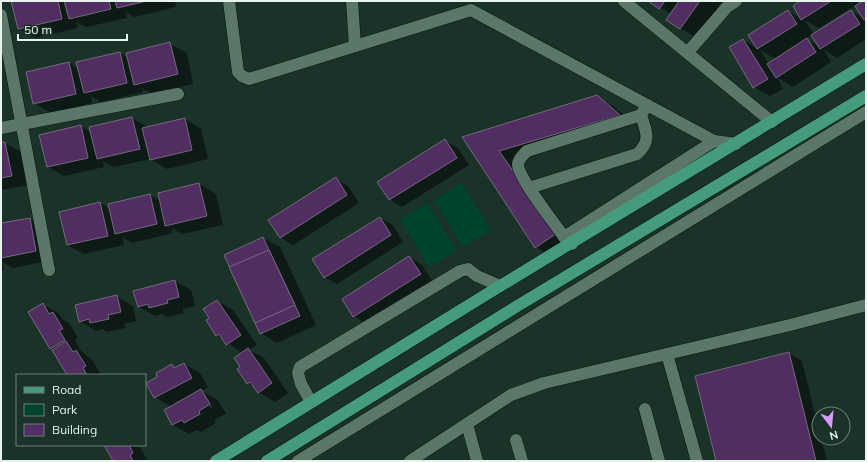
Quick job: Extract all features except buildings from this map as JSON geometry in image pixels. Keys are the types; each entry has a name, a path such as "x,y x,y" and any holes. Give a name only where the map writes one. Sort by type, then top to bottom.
{"main road":[{"path":"216,461 500,286 568,240 736,144 866,64"},
{"path":"267,461 514,308 866,96"}],"street":[{"path":"229,1 238,72 248,79 355,46 471,6 644,110 714,141 736,144"},
{"path":"352,1 355,46"},
{"path":"624,1 772,122"},
{"path":"688,52 727,7 736,1"},
{"path":"1,15 49,270"},
{"path":"1,128 178,94"},
{"path":"530,188 637,154 644,147 647,141 644,110"},
{"path":"644,110 527,151 522,156 518,164 523,178 568,240 714,141"},
{"path":"298,461 866,112"},
{"path":"311,402 298,373 300,367 460,271 468,269 477,276 500,286"},
{"path":"410,461 512,395 544,383 866,305"},
{"path":"667,354 696,461"},
{"path":"645,409 659,461"},
{"path":"467,424 477,461"},
{"path":"516,440 522,461"}],"green space":[{"path":"461,183 491,230 463,247 434,200"},
{"path":"427,203 457,251 429,267 400,220"}]}
